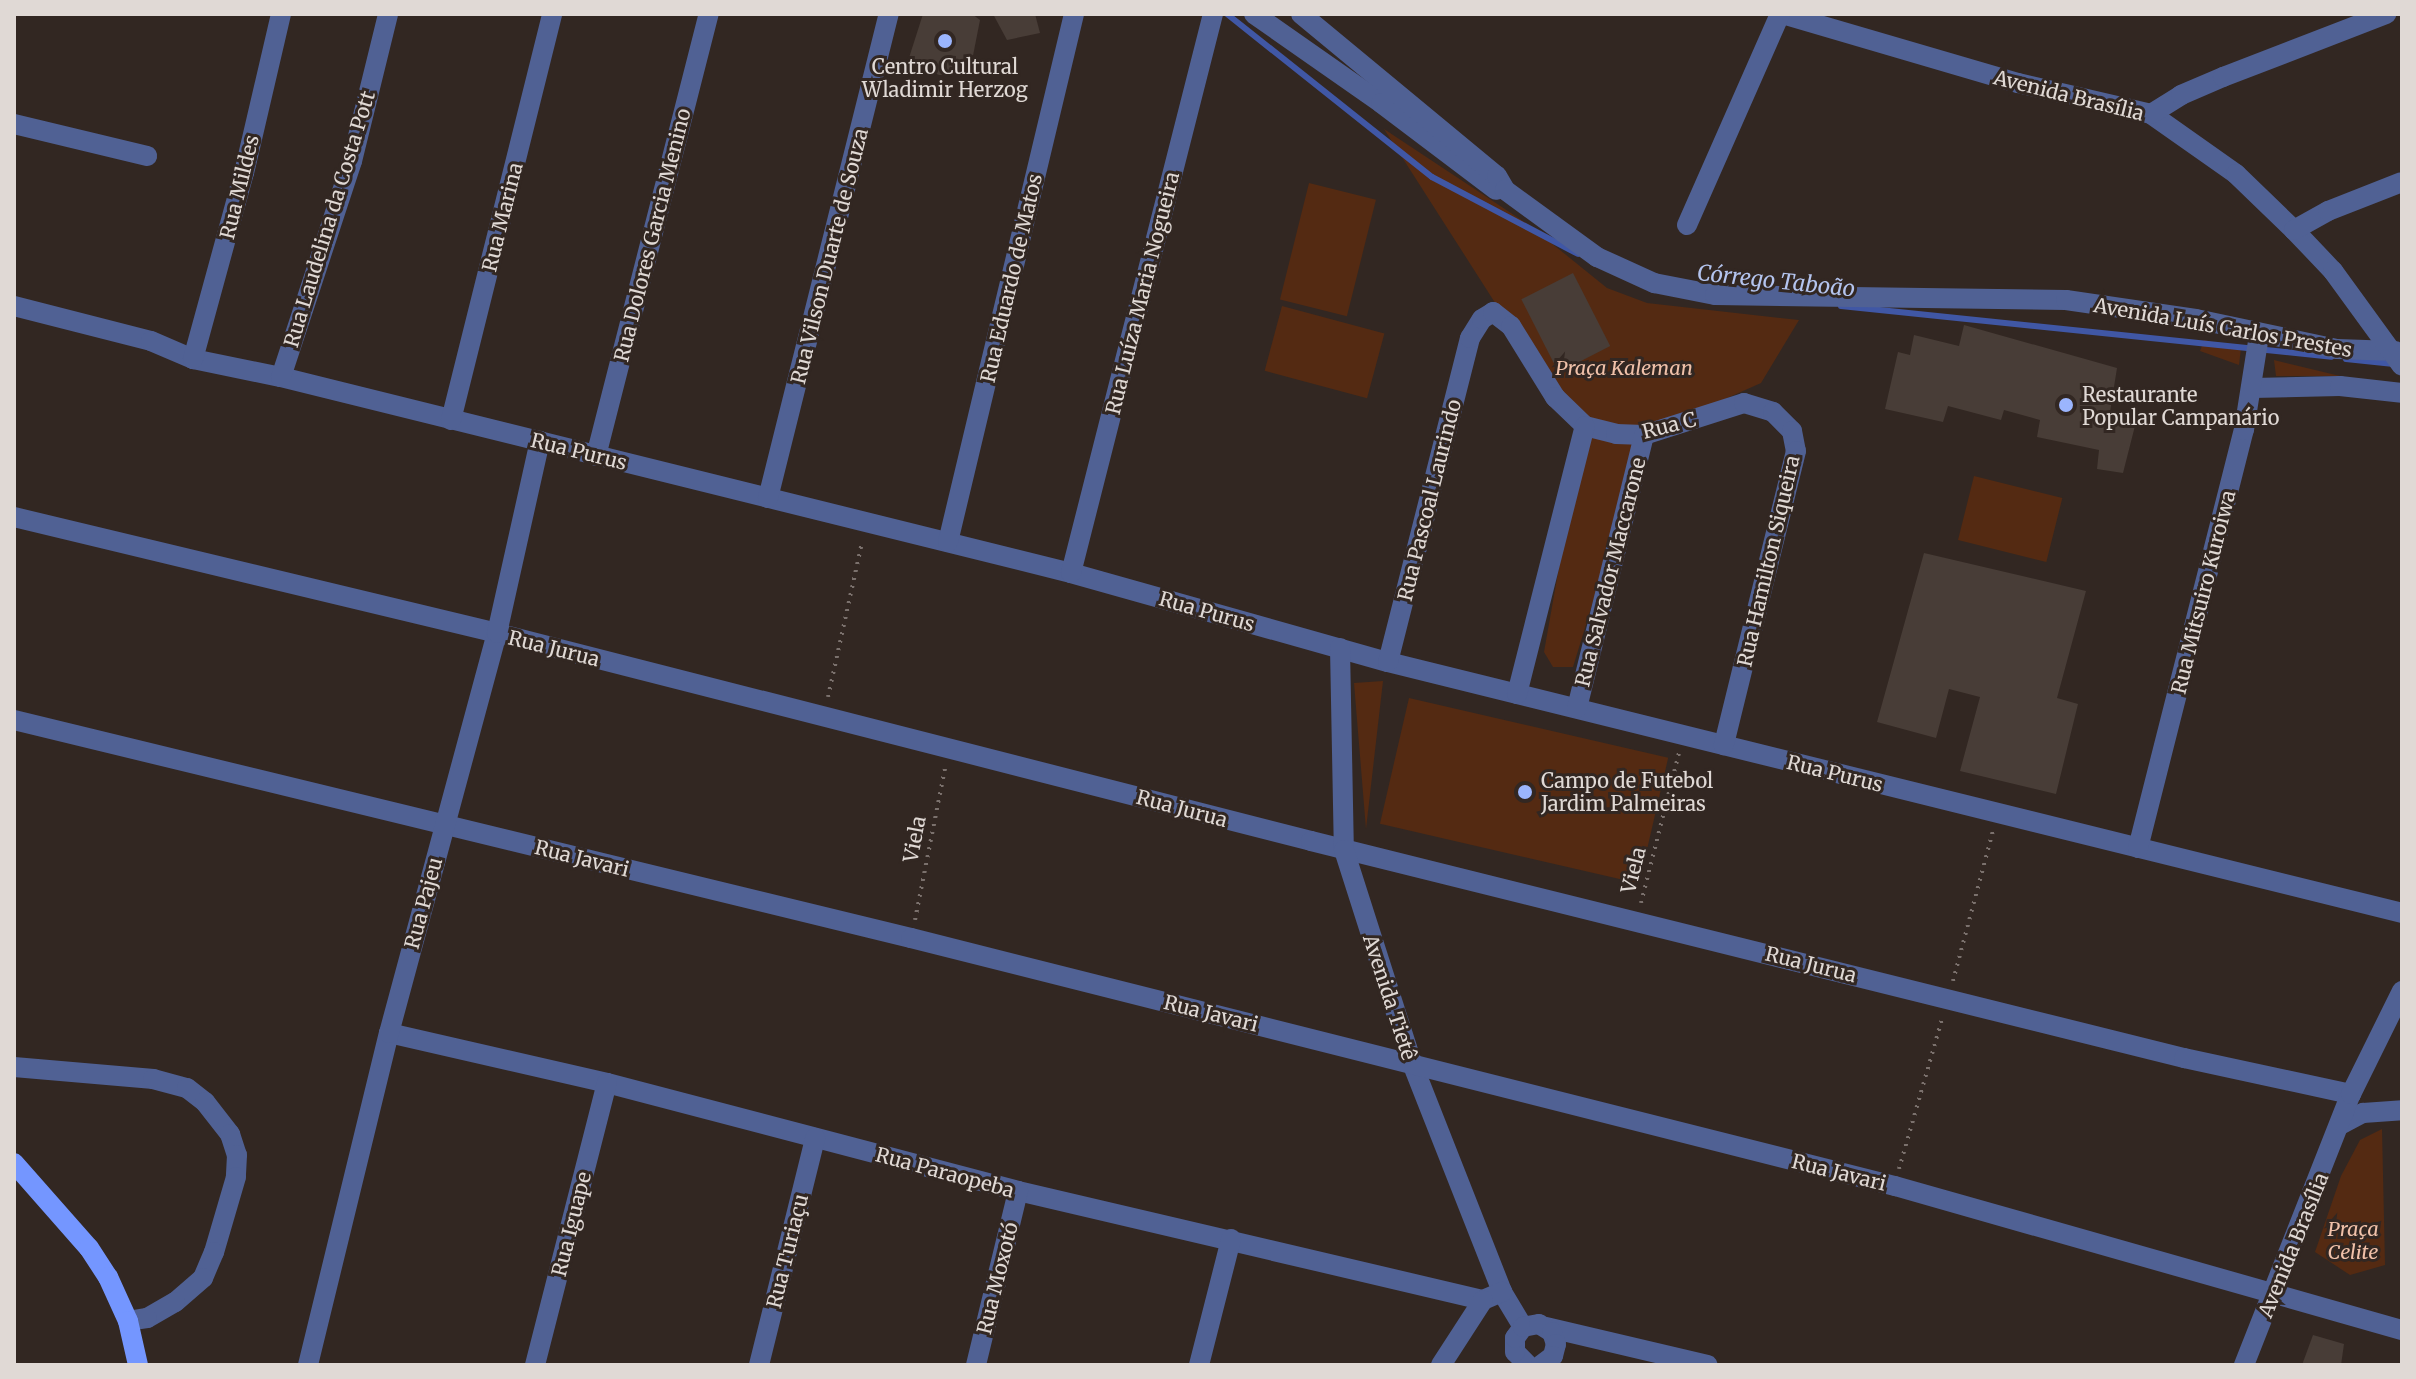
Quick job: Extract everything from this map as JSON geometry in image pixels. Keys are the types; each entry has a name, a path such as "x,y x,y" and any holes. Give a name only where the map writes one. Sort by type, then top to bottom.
{"main road":[{"path":"14,1163 89,1248 108,1277 128,1321 138,1365"}],"street":[{"name":"Rua Mildes","path":"193,359 244,173 281,14"},
{"name":"Rua Laudelina da Costa Pott","path":"281,377 352,161 388,14"},
{"name":"Rua Marina","path":"451,420 552,14"},
{"name":"Rua Dolores Garcia Menino","path":"596,456 709,14"},
{"name":"Rua Vilson Duarte de Souza","path":"768,498 889,14"},
{"name":"Rua Eduardo de Matos","path":"948,542 1074,14"},
{"name":"Rua Luíza Maria Nogueira","path":"1071,573 1213,14"},
{"name":"Avenida Luís Carlos Prestes","path":"1254,14 1381,103 1493,190 1505,190"},
{"name":"Avenida Luís Carlos Prestes","path":"1301,14 1497,176 1505,190 1597,257 1654,283 1715,295 2066,300 2196,319 2259,335 2398,358"},
{"name":"Avenida Brasília","path":"1781,14 1818,20 2018,83 2151,114 2236,174 2294,230 2333,271 2398,358"},
{"path":"1687,225 1781,14"},
{"path":"2151,114 2181,95 2223,77 2386,14"},
{"path":"14,124 147,156"},
{"path":"2294,230 2328,211 2402,182"},
{"name":"Rua Purus","path":"14,306 151,341 193,359 281,377 948,542 1071,573 1388,662 2402,913"},
{"name":"Rua Pascoal Laurindo","path":"1388,662 1470,338 1482,319 1493,312 1511,326 1555,397 1585,426"},
{"name":"Rua Mitsuiro Kuroiwa","path":"2138,848 2252,388 2259,335"},
{"path":"2252,388 2340,386 2402,393"},
{"name":"Rua C","path":"1585,426 1616,434 1644,435 1744,403"},
{"name":"Rua Hamilton Siqueira","path":"1724,745 1796,451 1792,431 1773,412 1744,403"},
{"path":"1517,694 1585,426"},
{"name":"Rua Salvador Maccarone","path":"1577,708 1644,435"},
{"name":"Rua Pajeu","path":"308,1365 389,1033 497,633 540,441"},
{"name":"Rua Jurua","path":"14,517 497,633 949,746 1344,850 2184,1058 2351,1094"},
{"name":"Avenida Tietê","path":"1340,648 1344,850 1412,1063 1493,1296 1523,1327"},
{"name":"Rua Javari","path":"14,720 911,938 1895,1186 2402,1330"},
{"name":"Avenida Brasília","path":"2244,1365 2342,1124 2351,1094 2402,991"},
{"name":"Rua Paraopeba","path":"389,1033 607,1083 1018,1191 1493,1296"},
{"path":"14,1067 153,1079 187,1088 205,1102 230,1134 237,1155 236,1177 203,1278 175,1302 147,1318 128,1321"},
{"name":"Rua Iguape","path":"535,1365 607,1083"},
{"path":"2342,1124 2363,1113 2402,1110"},
{"name":"Rua Turiaçu","path":"759,1365 815,1138"},
{"name":"Rua Moxotó","path":"976,1365 1018,1191"},
{"path":"1199,1365 1231,1239"},
{"path":"1441,1365 1493,1296"},
{"path":"1528,1365 1518,1358 1514,1345 1523,1327 1539,1324 1708,1365"},
{"path":"1546,1327 1555,1337 1550,1362"},
{"path":"1550,1362 1596,1336"}],"path":[{"path":"824,715 866,524"},
{"name":"Viela","path":"1636,920 1684,735"},
{"name":"Viela","path":"911,938 949,746"}],"green space":[{"name":"Praça Kaleman","path":"1384,129 1529,225 1607,288 1647,303 1799,320 1761,383 1644,435 1573,667 1553,667 1544,652 1584,426 1545,381"},
{"path":"1309,183 1376,200 1347,316 1280,299"},
{"path":"1282,306 1384,333 1367,398 1265,371"},
{"path":"2204,340 2241,348 2239,365 2200,351"},
{"path":"2274,360 2340,376 2276,376"},
{"path":"1974,476 2062,498 2046,562 1958,540"},
{"path":"1383,681 1366,829 1354,683"},
{"name":"Campo de Futebol Jardim Palmeiras","path":"1409,698 1668,758 1639,884 1380,824"},
{"name":"Praça Celite","path":"2382,1129 2385,1265 2350,1275 2315,1252 2341,1176 2360,1140"}],"building":[{"name":"Centro Cultural Wladimir Herzog","path":"923,14 972,14 980,20 969,76 939,75 908,61"},
{"path":"993,14 1035,14 1040,33 1007,40"},
{"path":"1573,273 1610,346 1559,372 1521,299"},
{"path":"1964,325 2117,368 2110,412 2137,418 2123,473 2097,469 2099,450 2037,437 2040,420 2004,410 2001,420 1948,406 1943,422 1885,409 1898,352 1910,355 1914,335 1959,346"},
{"path":"1924,553 2086,591 2057,698 2078,704 2056,794 1960,771 1980,697 1949,689 1936,738 1877,722"},
{"path":"2313,1335 2344,1344 2341,1365 2302,1365"}],"waterway":[{"name":"Córrego Taboão","path":"1227,14 1432,177 1578,254"},
{"name":"Córrego Taboão","path":"1841,306 2331,357"},
{"name":"Córrego Taboão","path":"2346,359 2394,364"}],"place":[{"name":"Centro Cultural Wladimir Herzog","path":"945,41"},
{"name":"Restaurante Popular Campanário","path":"2066,405"},
{"name":"Campo de Futebol Jardim Palmeiras","path":"1525,792"}]}
